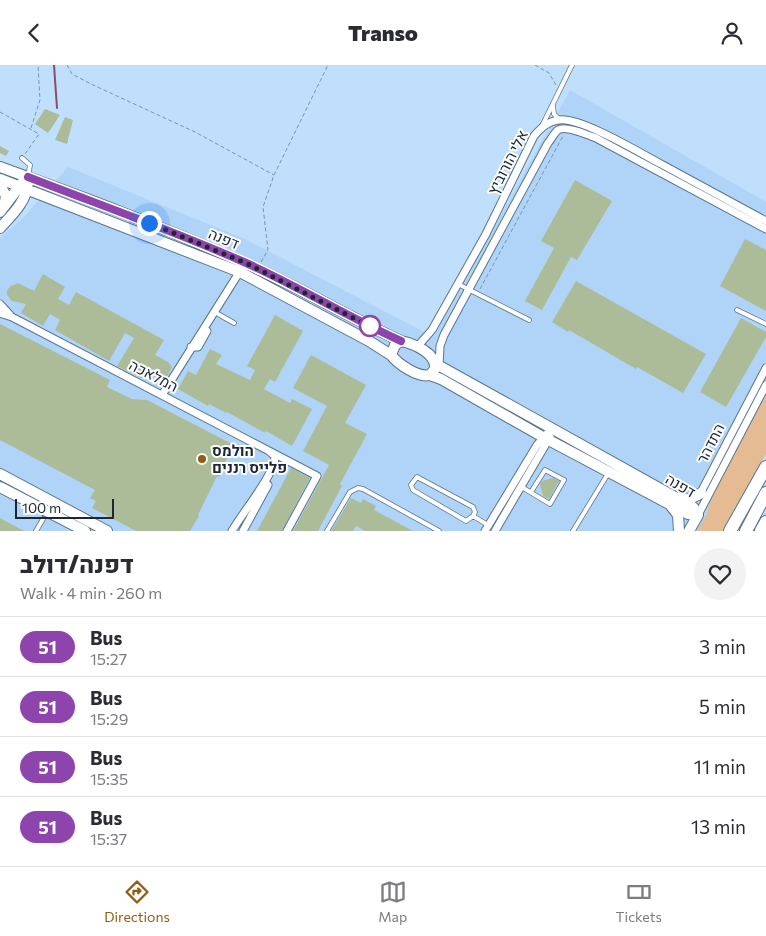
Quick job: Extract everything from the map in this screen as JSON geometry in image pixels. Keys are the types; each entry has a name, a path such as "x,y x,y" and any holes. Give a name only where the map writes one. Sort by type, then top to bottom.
{"highway":[{"path":"730,531 766,467"},
{"path":"746,531 766,493"},
{"path":"761,531 766,522"}],"street":[{"name":"אלי הורוביץ","path":"417,347 432,330 486,234 534,136 550,122 560,119"},
{"path":"560,119 579,123 608,135 766,221"},
{"name":"אלי הורוביץ","path":"437,365 444,335 548,143 557,131 567,129"},
{"path":"567,129 596,138 766,229"},
{"name":"דפנה","path":"0,167 248,264 377,330 417,347 430,354 437,365 552,429 693,512"},
{"path":"15,211 28,177"},
{"name":"דפנה","path":"0,179 242,274 369,341 391,355 396,361 423,376 430,375 441,379 546,439 609,472 673,501"},
{"path":"0,185 6,196 2,210"},
{"path":"2,210 23,188"},
{"path":"0,228 15,211 31,200 52,199"},
{"path":"191,347 198,347 248,264"},
{"path":"162,395 191,347 242,274"},
{"name":"המלאכה","path":"0,304 12,317"},
{"name":"המלאכה","path":"0,313 12,317 317,476 287,531"},
{"path":"391,355 395,345 401,341"},
{"path":"430,375 437,365"},
{"name":"התדהר","path":"689,531 693,512 701,493 766,368"},
{"name":"התדהר","path":"679,531 693,512 766,385"},
{"path":"495,531 537,445 546,439 552,429"},
{"path":"232,531 274,466 275,456 270,451"},
{"path":"243,531 282,458"},
{"path":"0,474 70,523 107,531"},
{"path":"486,528 518,484"},
{"path":"0,487 85,531"},
{"path":"679,531 678,515 673,501 690,499 701,493"}],"lane":[{"path":"541,128 572,65"},
{"path":"553,104 554,114 560,119"},
{"path":"22,158 30,165 28,177"},
{"path":"458,284 529,320"},
{"path":"737,310 766,323"},
{"path":"218,314 234,323"},
{"path":"518,484 550,504 564,480 545,469 531,492"},
{"path":"573,531 609,472"},
{"path":"420,477 473,507 475,512 473,516 466,521 413,490 411,485 415,479 420,477"},
{"path":"327,531 350,492 358,488 439,531"},
{"path":"473,516 486,528"},
{"path":"36,531 43,519"}],"path":[{"path":"30,129 40,100 38,65"},
{"path":"68,65 72,74 195,133 274,175"},
{"path":"262,262 268,250 262,207 274,175 328,65"},
{"path":"535,65 549,73 559,90"},
{"path":"0,112 39,134 22,158"},
{"path":"477,294 567,129"}],"shaded area":[{"path":"570,90 766,202 766,432 712,531 0,531 0,238 24,217 68,167 245,239 434,337"},
{"path":"766,395 766,454 723,531 697,531 706,516 713,493"}],"building":[{"path":"45,109 60,115 48,133 35,124"},
{"path":"65,117 73,120 67,144 55,140"},
{"path":"0,146 9,151 6,156 0,153"},
{"path":"575,180 612,201 577,260 571,257 542,310 525,301 554,248 541,241"},
{"path":"745,239 766,250 766,311 720,286"},
{"path":"43,274 65,287 58,299 69,305 76,292 164,340 155,355 168,362 172,367 167,377 157,379 147,368 141,378 117,366 134,338 125,333 109,361 55,330 60,320 50,314 43,326 21,313 26,304 12,301 7,295 7,290 18,283 34,291"},
{"path":"576,281 706,354 683,393 552,322"},
{"path":"275,315 303,331 275,382 270,379 264,389 290,403 292,399 312,409 292,446 227,412 209,404 208,406 178,389 188,371 196,375 210,349 222,355 216,364 250,380 255,370 247,366"},
{"path":"741,318 766,332 766,337 726,407 700,392"},
{"path":"0,324 110,380 107,387 132,399 147,400 234,445 190,531 136,531 92,508 96,501 90,498 95,490 0,440"},
{"path":"311,355 366,385 345,423 367,434 340,484 342,486 318,531 293,531 329,465 303,451 327,406 293,388"},
{"path":"291,468 310,478 282,531 257,531"},
{"path":"553,478 559,481 549,499 543,496 540,484 542,481"},
{"path":"351,498 361,503 363,499 376,506 374,510 413,531 365,531 356,526 353,531 331,531"},
{"path":"0,518 24,531 0,531"}],"waterway":[{"path":"54,65 57,108"}],"bus line":[{"name":"51","path":"28,177 246,263 401,341"}],"place":[{"name":"הולמס פלייס רננים","path":"202,459"}],"route":[{"path":"149,223 246,263 377,330 370,326"}]}
